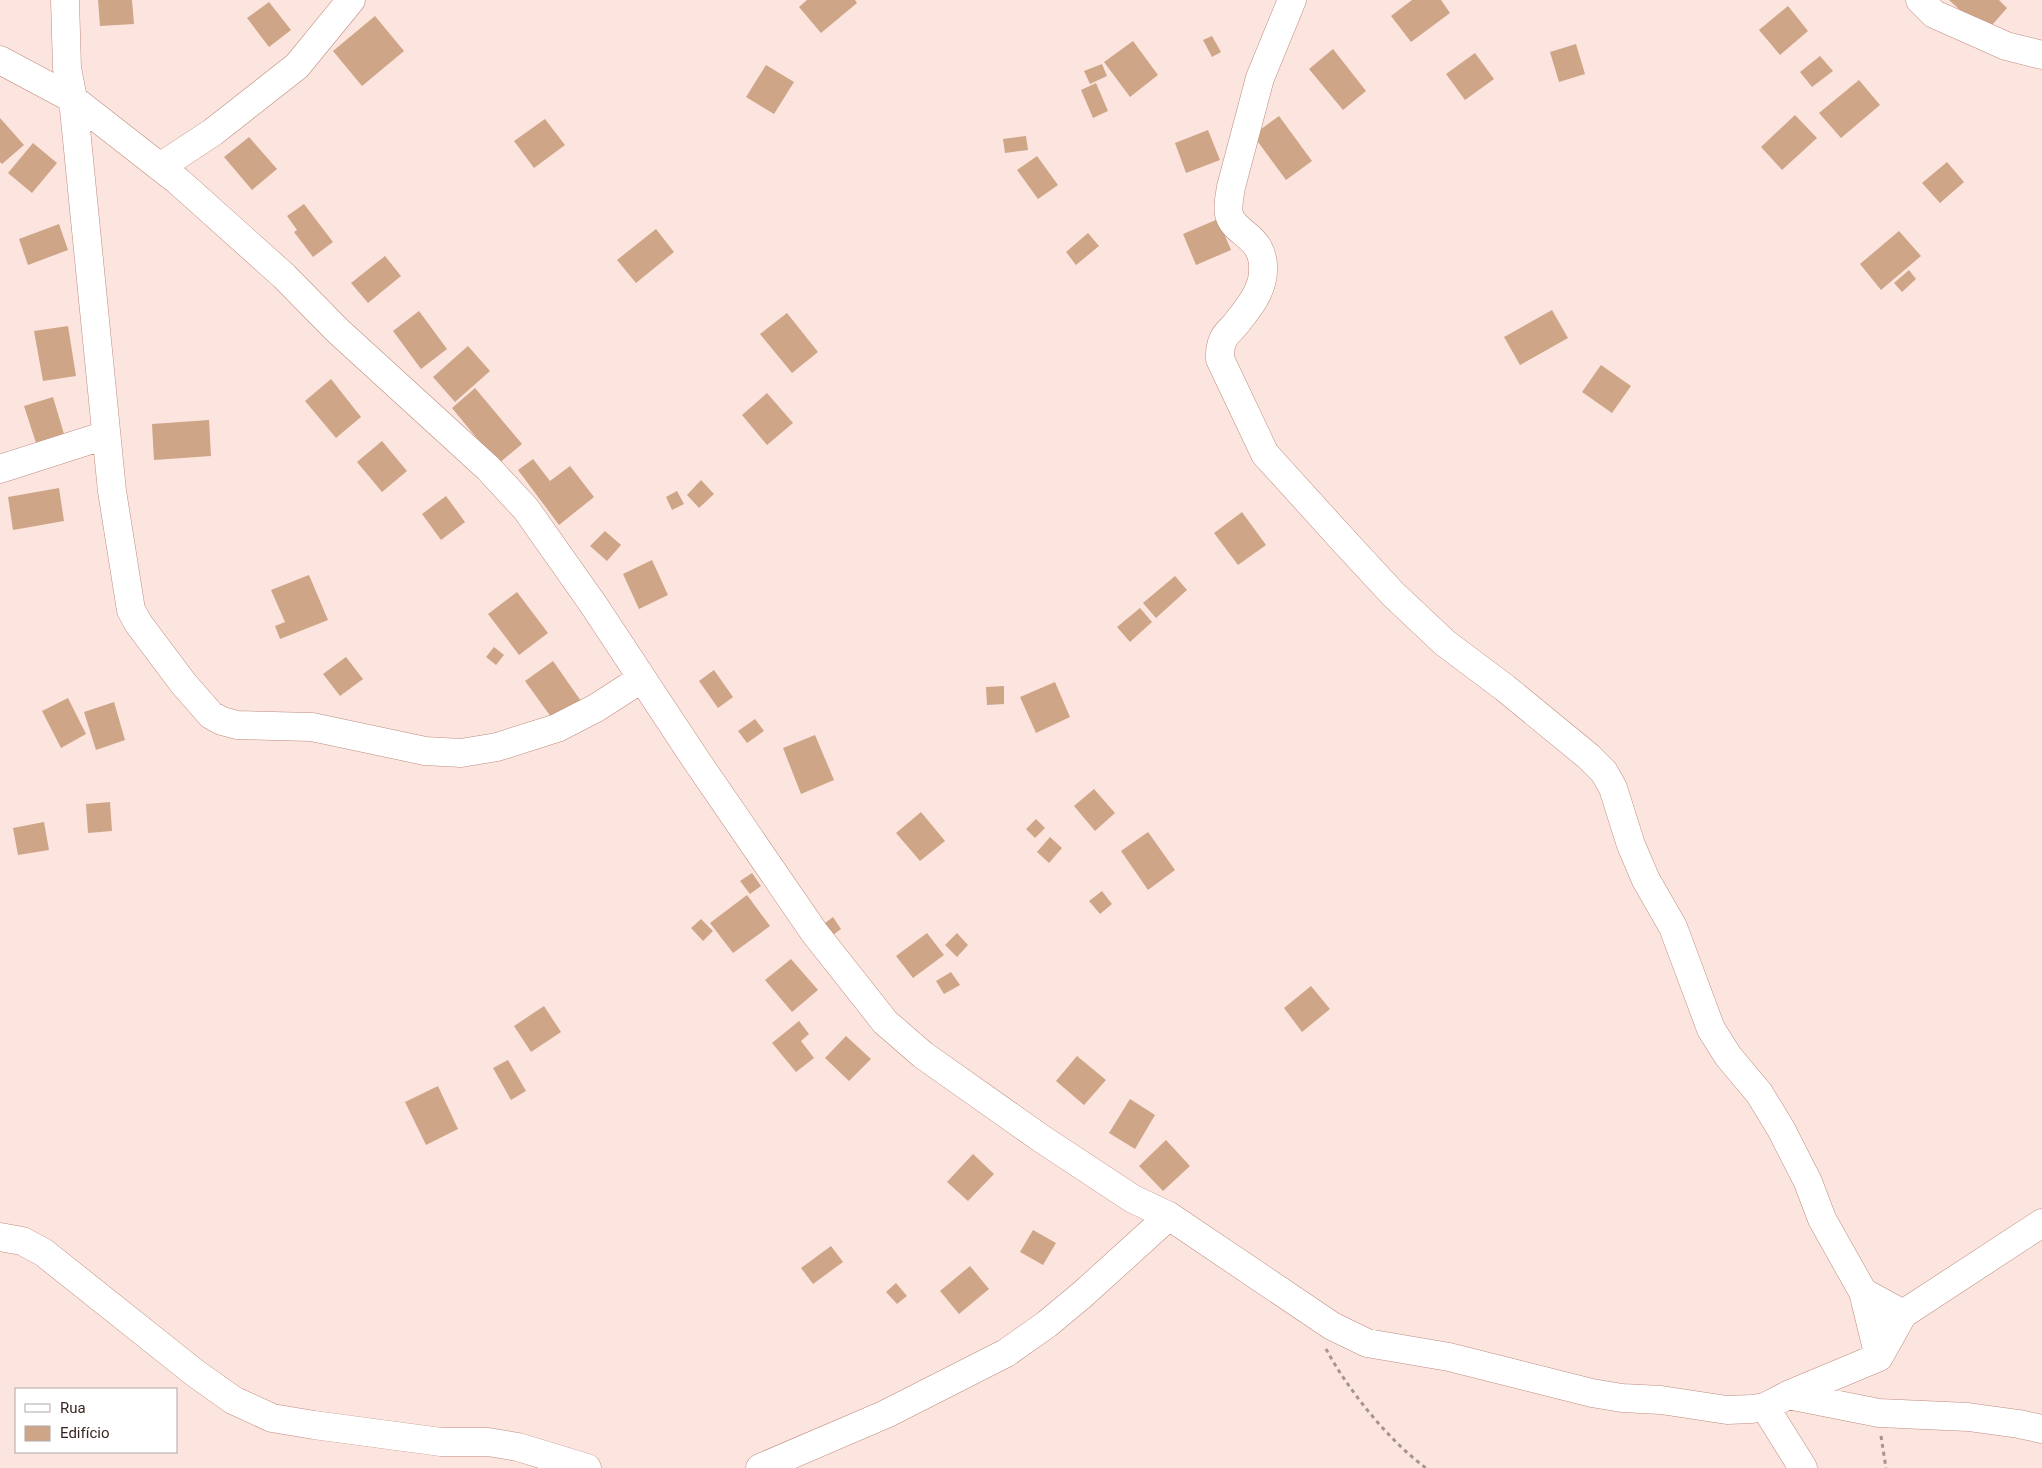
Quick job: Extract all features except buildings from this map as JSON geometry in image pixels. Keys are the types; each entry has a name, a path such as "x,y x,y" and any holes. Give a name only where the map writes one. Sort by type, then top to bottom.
{"street":[{"path":"65,0 67,68 73,99 112,491 133,615 183,682 211,715 236,725 312,727 425,751 461,753 498,747 557,728 596,708 641,679"},
{"path":"160,167 213,132 297,66 351,0"},
{"path":"1292,0 1260,78 1231,186 1229,204 1229,213 1232,221 1252,239 1263,257 1263,273 1253,301 1223,338 1220,347 1220,359 1265,454 1350,548 1393,594 1445,643 1505,688 1588,756 1604,772 1613,788 1631,845 1646,880 1673,927 1711,1029 1728,1056 1760,1093 1781,1129 1808,1182 1822,1219 1863,1292 1880,1357"},
{"path":"1920,0 1934,14 2006,46 2042,55"},
{"path":"0,60 73,99 217,214 337,330 501,482 526,509 593,604 641,679 814,932 885,1022 923,1055 1042,1139 1133,1199 1169,1216 1305,1310 1332,1326 1367,1342 1449,1357 1574,1388 1622,1398 1661,1400 1727,1410 1777,1401 1880,1357 1903,1314 2042,1223"},
{"path":"0,469 106,435"},
{"path":"760,1468 886,1414 1006,1353 1047,1324 1083,1294 1169,1216"},
{"path":"0,1237 22,1241 44,1252 196,1373 234,1400 272,1418 441,1442 488,1442 518,1447 587,1468"},
{"path":"1863,1292 1903,1314"},
{"path":"1777,1401 1879,1413 1968,1417 2042,1429"},
{"path":"1777,1401 1803,1468"}],"path":[{"path":"1323,1343 1336,1368 1363,1404 1409,1455 1426,1468"}]}
